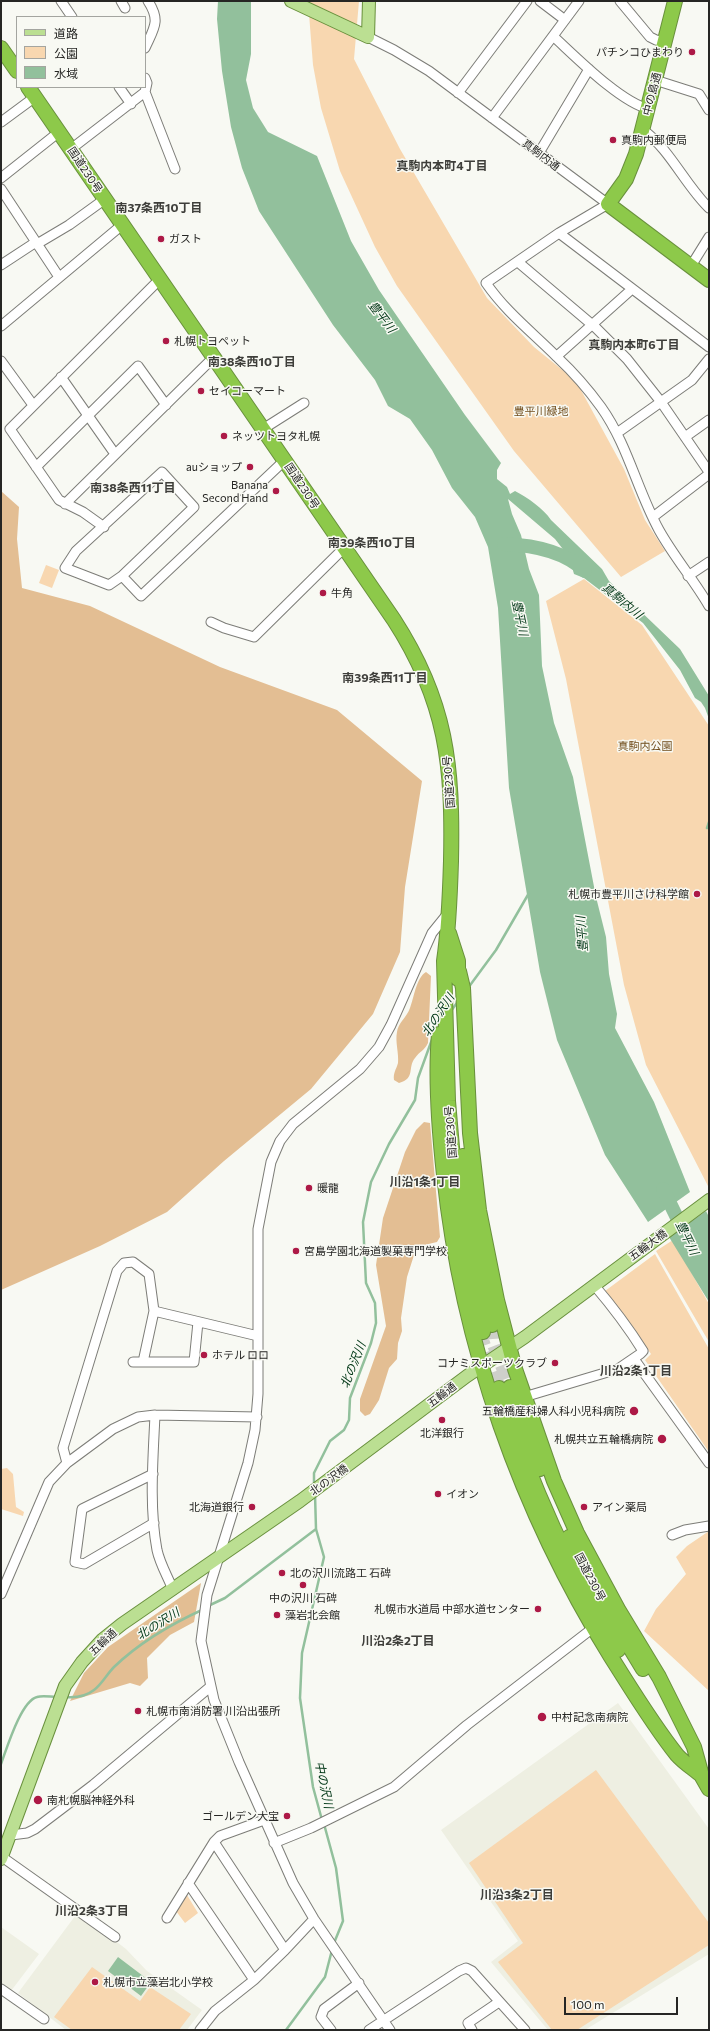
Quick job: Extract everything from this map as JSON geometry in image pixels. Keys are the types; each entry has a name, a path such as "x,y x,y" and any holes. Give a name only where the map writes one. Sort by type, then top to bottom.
{"highway":[{"name":"中の島通","path":"608,204 623,184 631,168 649,109 675,1"},
{"path":"1,48 16,70"},
{"name":"国道230号","path":"32,92 413,650 427,679 441,722 448,754 451,783 449,931 444,972 443,1003 448,1101 458,1206 471,1282 488,1328 470,1211 461,1135 459,1084 459,977 458,961 449,931"},
{"name":"真駒内通","path":"608,204 709,280"},
{"path":"459,977 463,988 470,1133 479,1210 509,1347 524,1397 554,1481 578,1533 619,1611 665,1690 694,1747 702,1776"},
{"path":"443,1003 437,1056 439,1117 450,1226 464,1298 488,1388 506,1442 534,1514 555,1558 593,1628 631,1690 678,1756 702,1776"},
{"name":"国道230号","path":"503,1384 526,1465 548,1518 580,1583 613,1642 672,1738 684,1756 693,1763 709,1789"}],"main road":[{"path":"291,1 368,38 369,1"},
{"name":"五輪大橋","path":"605,1277 709,1200"},
{"name":"五輪通","path":"358,1459 482,1366 605,1277"},
{"name":"北の沢橋","path":"300,1501 358,1459"},
{"name":"五輪通","path":"2,1858 61,1694 74,1673 102,1640 122,1624 300,1501"}],"street":[{"path":"61,1 71,16"},
{"path":"146,45 156,20 155,12 148,1"},
{"path":"458,93 527,1"},
{"path":"540,1 565,20"},
{"path":"492,118 579,1"},
{"path":"620,1 650,37 665,42"},
{"path":"553,36 589,69 636,106 649,109"},
{"name":"真駒内通","path":"368,38 408,58 458,93 608,204"},
{"path":"539,153 589,69"},
{"path":"655,80 700,94 709,110"},
{"path":"120,88 131,104"},
{"path":"146,88 145,92 175,170"},
{"path":"1,122 32,92"},
{"path":"71,149 145,92"},
{"path":"643,130 654,138 697,196 709,208"},
{"path":"1,178 59,132"},
{"path":"1,189 59,277"},
{"path":"1,265 69,225 105,199"},
{"path":"608,204 559,233 486,283 514,317 557,356 579,379 602,408 617,433 659,530 709,606"},
{"path":"1,326 122,225"},
{"path":"559,233 709,347"},
{"path":"691,266 709,237"},
{"path":"518,262 591,324 627,359 661,402 709,473 653,517"},
{"path":"104,527 83,512 64,504 59,500 10,429 159,280"},
{"path":"557,356 591,324 632,289"},
{"path":"64,504 213,358"},
{"path":"617,433 692,380 709,359"},
{"path":"1,361 33,406"},
{"path":"36,467 138,366 166,405"},
{"path":"61,377 115,454"},
{"path":"263,430 304,403"},
{"path":"685,437 709,420"},
{"path":"122,576 142,596 284,460"},
{"path":"162,472 194,507 122,576 109,585 65,568 76,551 104,527 162,472"},
{"path":"211,622 254,637 344,548"},
{"path":"688,576 709,562"},
{"path":"390,2030 359,1983 326,1938 293,1884 226,1732 210,1687 201,1641 204,1616 211,1582 252,1450 257,1417 258,1229 268,1170 280,1141 293,1124 360,1069 379,1047 391,1026 432,933 449,910"},
{"path":"67,1463 63,1448 117,1271 124,1263 133,1262 149,1274 154,1311 143,1362"},
{"path":"524,1397 618,1369 634,1359 643,1351 617,1313 594,1285"},
{"path":"154,1311 258,1336"},
{"path":"133,1362 194,1362 198,1322"},
{"path":"634,1359 673,1410 709,1463"},
{"path":"1,1594 49,1482 67,1463 125,1422 138,1417 155,1415 257,1417"},
{"path":"155,1415 153,1474 154,1523 157,1552 173,1590"},
{"path":"153,1474 82,1509 75,1562 84,1564 154,1523"},
{"path":"672,1535 685,1530 709,1526"},
{"path":"274,1843 340,1815 394,1787 467,1725 593,1628"},
{"path":"11,1834 27,1833 35,1829 93,1785 210,1687"},
{"path":"167,1918 214,1842 220,1836 264,1820"},
{"path":"214,1842 285,1950"},
{"path":"2,1858 115,1937"},
{"path":"188,1883 254,1980"},
{"path":"200,2030 215,2011 254,1980 314,1919"},
{"path":"369,2030 383,2019 466,1968 472,1971 525,2030"},
{"path":"331,2030 321,2017 324,2009 359,1983"},
{"path":"1,1989 44,2019"},
{"path":"472,2030 468,2024 499,2002"}],"shaded area":[{"path":"1,491 19,507 17,539 22,588 90,606 220,667 337,710 422,781 405,887 400,952 373,1014 311,1089 224,1161 167,1212 100,1246 1,1290"},
{"path":"426,972 431,976 428,1043 413,1062 408,1078 399,1083 394,1080 394,1073 398,1063 396,1040 398,1029 409,1011 420,979"},
{"path":"424,1122 430,1123 440,1237 437,1242 420,1246 415,1252 407,1277 401,1318 402,1331 398,1343 397,1359 389,1368 379,1400 370,1414 365,1416 360,1411 360,1399 386,1326 376,1265 383,1218 405,1152 416,1130"},
{"path":"201,1583 194,1622 170,1635 147,1658 148,1678 140,1686 130,1683 70,1701 84,1673 108,1647"},
{"path":"618,1703 709,1829 709,1954 585,2030 548,2030 491,1962 518,1941 441,1830"},
{"name":"札幌市立藻岩北小学校","path":"78,1912 126,1949 147,1971 202,2010 187,2030 66,2030 18,1993"},
{"path":"1,1927 39,1954 11,1991 1,1983"}],"green space":[{"name":"豊平川緑地","path":"308,1 359,1 354,59 400,149 487,298 534,347 576,381 624,469 645,520 665,551 621,577 514,451 397,286 375,247 340,171 321,108 313,65"},
{"path":"46,565 59,570 52,588 39,583"},
{"name":"真駒内公園","path":"584,579 642,625 709,726 709,1188 646,1065 624,985 566,679 546,601"},
{"path":"673,1240 709,1304 709,1342 656,1251"},
{"path":"655,1254 709,1349 709,1452 645,1360 651,1354 626,1317 605,1291"},
{"path":"7,1468 13,1474 16,1507 24,1512 23,1516 1,1509 1,1469"},
{"path":"709,1531 709,1691 644,1631 656,1609 686,1574 676,1557 687,1546"},
{"path":"596,1770 709,1923 709,1945 577,2030 552,2030 498,1962 523,1943 469,1863"},
{"path":"187,1895 198,1913 185,1923 176,1911"},
{"path":"92,1967 140,2001 150,1987 191,2014 179,2030 72,2030 54,2017"}],"water":[{"path":"218,1 251,1 251,54 246,80 253,108 268,132 317,156 351,241 379,290 465,415 501,463 497,470 497,479 507,487 510,494 515,491 540,507 551,520 602,569 609,581 680,649 709,696 709,719 705,708 701,702 695,698 680,670 643,623 584,578 574,574 569,557 555,539 508,499 512,514 521,535 529,569 539,595 542,666 554,723 573,777 596,897 606,937 609,974 617,1014 615,1028 654,1102 690,1192 648,1222 605,1155 557,1040 540,972 509,788 498,608 488,547 475,517 452,488 432,450 410,419 388,406 375,380 333,325 259,211 242,168 231,127 222,71 217,19"},
{"path":"706,1211 709,1217 709,1302 669,1237"},
{"path":"118,1957 151,1982 141,1996 108,1971"}],"waterway":[{"name":"真駒内川","path":"504,544 536,547 557,553 567,558 585,571"},
{"path":"707,828 709,822"},
{"name":"北の沢川","path":"468,988 496,950 529,893"},
{"name":"北の沢川","path":"451,1011 459,1000"},
{"name":"北の沢川","path":"314,1485 314,1473 330,1441 344,1430 349,1420 350,1398 371,1343 376,1323 375,1303 366,1283 363,1222 371,1182 389,1144 415,1100 418,1078 434,1034"},
{"name":"豊平川","path":"663,1189 685,1234"},
{"name":"中の沢川","path":"315,1494 316,1529 324,1557 302,1653 300,1698 313,1787 322,1820"},
{"name":"北の沢川","path":"208,1606 225,1598 316,1529"},
{"name":"北の沢川","path":"65,1697 80,1696 91,1692 100,1685 114,1667 134,1650 168,1627 204,1609"},
{"name":"北の沢川","path":"1,1764 15,1726 25,1707 31,1700 37,1697 56,1697"},
{"name":"中の沢川","path":"324,1824 336,1868 343,1921 334,1943"},
{"name":"中の沢川","path":"286,2030 325,1977 332,1950"}],"tunnel":[{"path":"492,1325 493,1342 508,1381"},
{"path":"483,1332 482,1340 499,1388"}],"place":[{"name":"パチンコひまわり","path":"692,52"},
{"name":"真駒内郵便局","path":"613,140"},
{"name":"ガスト","path":"161,239"},
{"name":"札幌トヨペット","path":"166,341"},
{"name":"セイコーマート","path":"201,391"},
{"name":"ネッツトヨタ札幌","path":"224,436"},
{"name":"auショップ","path":"250,467"},
{"name":"Banana Second Hand","path":"276,491"},
{"name":"牛角","path":"323,593"},
{"name":"札幌市豊平川さけ科学館","path":"697,894"},
{"name":"暖龍","path":"309,1188"},
{"name":"宮島学園北海道製菓専門学校","path":"296,1251"},
{"name":"ホテル ロロ","path":"204,1355"},
{"name":"コナミスポーツクラブ","path":"555,1363"},
{"name":"五輪橋産科婦人科小児科病院","path":"634,1411"},
{"name":"北洋銀行","path":"442,1420"},
{"name":"札幌共立五輪橋病院","path":"662,1439"},
{"name":"イオン","path":"438,1494"},
{"name":"北海道銀行","path":"252,1507"},
{"name":"アイン薬局","path":"584,1507"},
{"name":"北の沢川流路工 石碑","path":"282,1573"},
{"name":"中の沢川 石碑","path":"303,1585"},
{"name":"札幌市水道局 中部水道センター","path":"538,1609"},
{"name":"藻岩北会館","path":"277,1615"},
{"name":"札幌市南消防署 川沿出張所","path":"138,1711"},
{"name":"中村記念南病院","path":"542,1717"},
{"name":"南札幌脳神経外科","path":"38,1800"},
{"name":"ゴールデン大宝","path":"287,1816"},
{"name":"札幌市立藻岩北小学校","path":"95,1982"}],"district":[{"name":"真駒内本町4丁目","path":"442,166"},
{"name":"南37条西10丁目","path":"159,208"},
{"name":"真駒内本町6丁目","path":"634,345"},
{"name":"南38条西10丁目","path":"252,362"},
{"name":"南38条西11丁目","path":"133,488"},
{"name":"南39条西10丁目","path":"372,543"},
{"name":"南39条西11丁目","path":"385,678"},
{"name":"川沿1条1丁目","path":"425,1182"},
{"name":"川沿2条1丁目","path":"636,1371"},
{"name":"川沿2条2丁目","path":"398,1641"},
{"name":"川沿3条2丁目","path":"517,1895"},
{"name":"川沿2条3丁目","path":"92,1911"}]}
